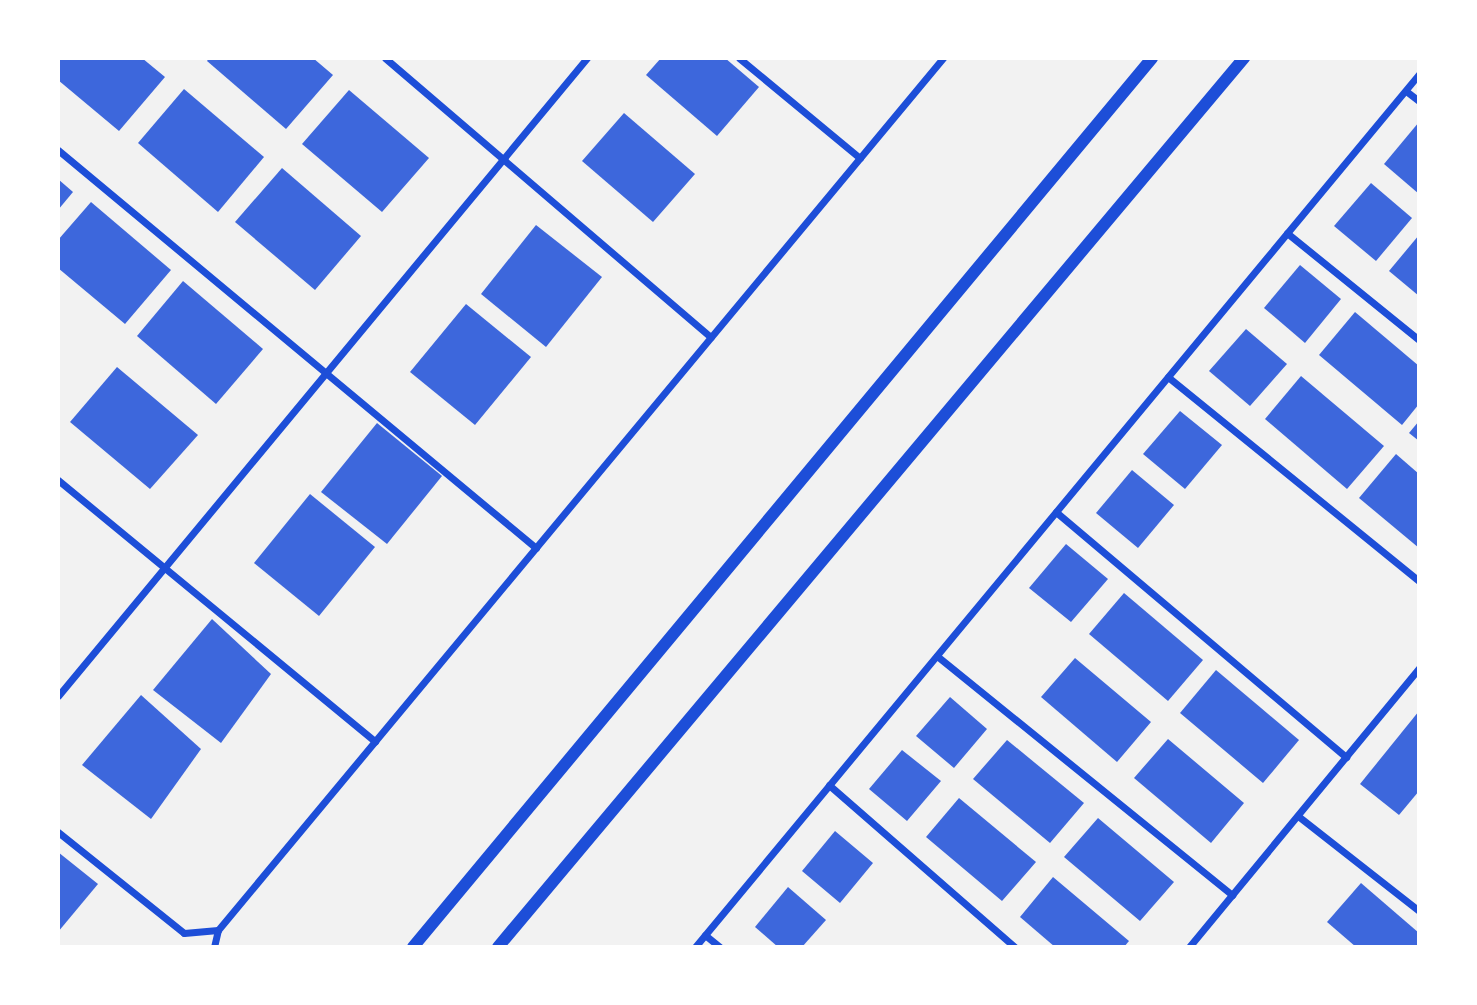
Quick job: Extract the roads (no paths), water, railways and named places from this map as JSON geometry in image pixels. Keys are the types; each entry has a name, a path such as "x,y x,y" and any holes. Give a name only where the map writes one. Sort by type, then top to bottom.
{"street":[{"path":"384,58 711,337"},
{"path":"58,696 587,58"},
{"path":"739,58 860,158"},
{"path":"214,947 218,930 943,58"},
{"path":"413,947 1152,58"},
{"path":"498,947 1244,58"},
{"path":"695,947 1419,74"},
{"path":"1406,90 1419,102"},
{"path":"58,150 327,371 536,548"},
{"path":"1287,233 1419,340"},
{"path":"1168,377 1419,581"},
{"path":"58,480 376,741"},
{"path":"1056,512 1346,757"},
{"path":"937,656 1232,895"},
{"path":"1189,947 1419,668"},
{"path":"829,785 1015,947"},
{"path":"1298,816 1419,911"},
{"path":"58,832 184,933 218,930"},
{"path":"705,935 720,947"}]}
